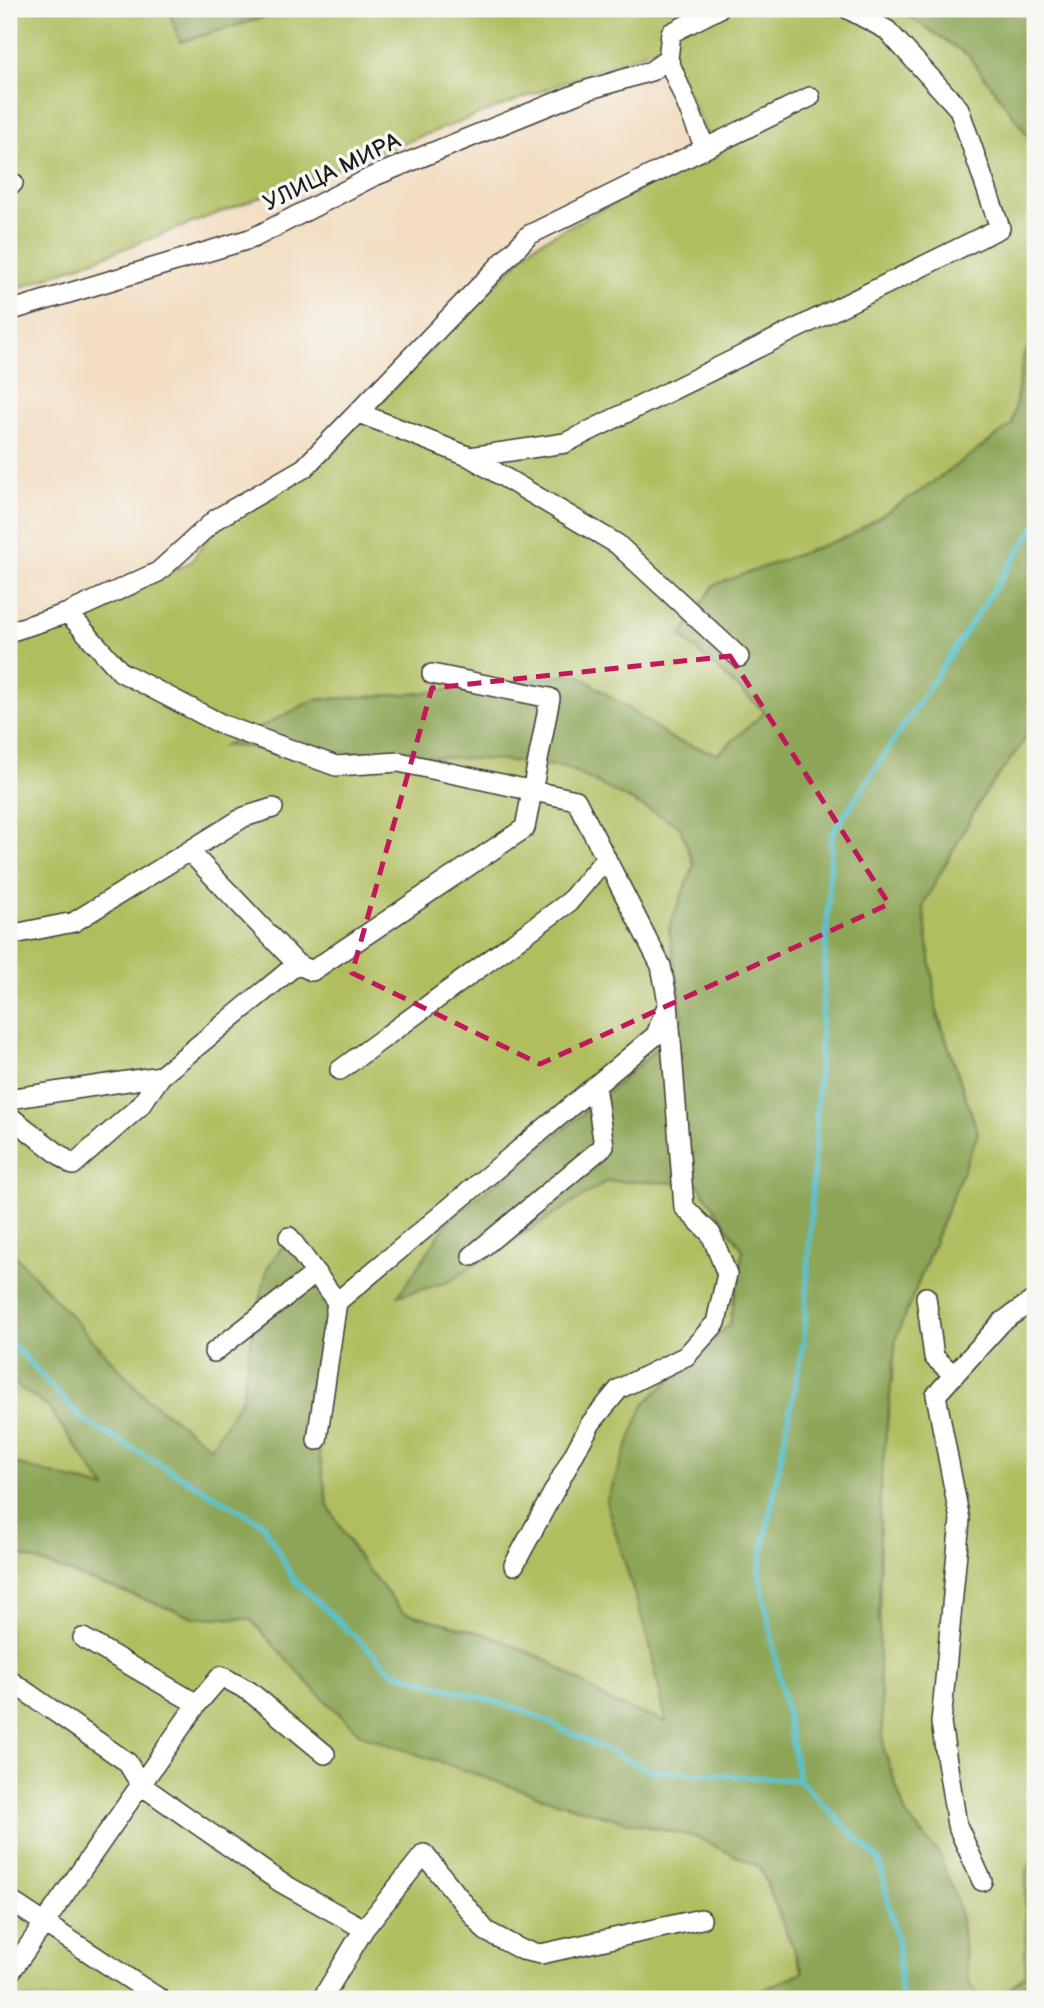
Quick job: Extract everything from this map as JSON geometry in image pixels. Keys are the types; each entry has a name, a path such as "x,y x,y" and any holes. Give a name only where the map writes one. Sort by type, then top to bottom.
{"street":[{"path":"705,148 668,59 671,33 718,9"},
{"path":"470,457 565,443 1000,228 959,109 887,30 848,9"},
{"name":"УЛИЦА МИРА","path":"9,311 253,238 372,177 584,91 651,71 668,59"},
{"path":"9,632 68,613 158,572 216,519 304,468 528,235 810,97"},
{"path":"359,412 470,457 617,544 739,657"},
{"path":"68,613 121,672 223,725 336,766 398,762 576,800 661,966 668,1002 684,1206 710,1234 727,1274 716,1323 686,1356 619,1389 591,1423 514,1565"},
{"path":"189,851 297,964 312,971 525,828 550,698 432,674"},
{"path":"9,935 75,922 244,817 273,808"},
{"path":"340,1070 569,902 606,858"},
{"path":"9,1116 73,1165 140,1107 161,1076 297,964"},
{"path":"317,1440 337,1302 656,1035 668,1002"},
{"path":"9,1096 15,1098 161,1076"},
{"path":"472,1256 604,1146 595,1086"},
{"path":"289,1237 337,1302"},
{"path":"214,1352 316,1273"},
{"path":"926,1297 936,1395 960,1520 941,1723 957,1825 982,1881"},
{"path":"936,1395 1002,1322 1035,1299"},
{"path":"934,1357 954,1375"},
{"path":"83,1639 197,1704"},
{"path":"9,1974 197,1704 221,1676 249,1691 326,1754"},
{"path":"9,1680 127,1762 141,1785 280,1882 364,1929"},
{"path":"322,1999 364,1929 424,1854 486,1931 522,1950 541,1954 701,1919"},
{"path":"9,1900 160,1999"}],"highlighted area":[{"path":"730,656 889,904 540,1064 352,973 432,688"}],"green space":[{"path":"9,9 168,9 181,42 292,9 897,9 968,55 1035,145 1035,335 1024,354 1012,425 922,490 849,536 714,585 681,636 766,712 717,754 674,740 577,674 423,693 314,700 497,760 566,767 679,825 694,865 669,928 683,1018 644,1061 566,1128 448,1282 607,1181 697,1183 743,1250 730,1324 644,1404 650,1645 666,1722 612,1703 547,1660 488,1635 403,1612 360,1560 328,1506 317,1440 250,1346 242,1397 211,1448 146,1398 9,1249 9,641 68,622 191,562 216,525 356,427 534,245 713,150 666,44 9,292"},
{"path":"168,9 293,9 180,42"},
{"path":"897,9 1035,9 1035,145 968,55"},
{"path":"1035,335 1035,726 981,799 923,905 938,1018 978,1133 896,1338 880,1492 879,1668 884,1750 906,1815 939,1854 959,1907 968,1982 980,1999 727,1999 767,1988 803,1972 760,1867 696,1837 556,1802 361,1735 310,1685 250,1619 194,1617 9,1551 9,1462 106,1489 48,1407 9,1380 9,1249 146,1398 211,1447 242,1397 267,1269 289,1237 337,1302 317,1440 328,1506 360,1560 403,1612 488,1635 547,1660 612,1703 666,1722 650,1645 606,1502 644,1404 730,1324 743,1250 697,1183 607,1181 448,1282 398,1296 450,1219 566,1128 644,1061 683,1018 669,928 694,865 679,825 566,767 497,760 223,746 314,700 423,693 577,674 674,740 718,754 765,712 681,636 714,585 849,536 922,490 1012,425 1024,354"},
{"path":"1035,726 1035,1857 1026,1872 1025,1975 998,1999 980,1999 968,1982 959,1907 906,1815 884,1750 879,1668 880,1492 896,1338 978,1133 936,1008 923,905 981,799"},
{"path":"9,1380 48,1407 107,1490 9,1462"},
{"path":"9,1551 194,1617 250,1619 310,1685 361,1735 556,1802 696,1837 760,1867 803,1972 767,1988 727,1999 9,1999"},
{"path":"1035,1858 1035,1999 998,1999 1025,1975 1026,1871"}],"waterway":[{"path":"901,1999 898,1945 879,1860 799,1780 759,1570 804,1339 832,834 1035,527"},
{"path":"9,1340 82,1419 263,1524 294,1580 393,1672 523,1710 648,1770 799,1780"}]}
